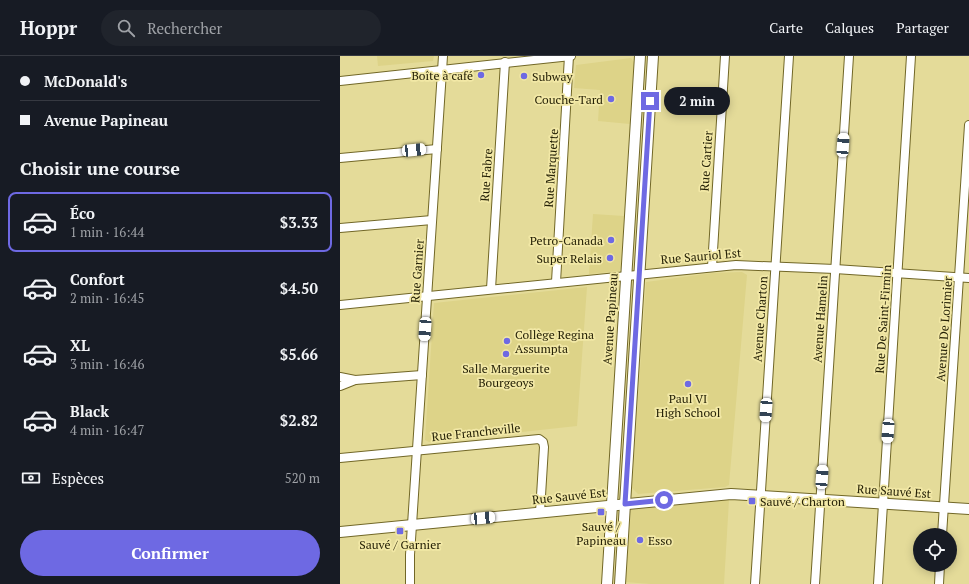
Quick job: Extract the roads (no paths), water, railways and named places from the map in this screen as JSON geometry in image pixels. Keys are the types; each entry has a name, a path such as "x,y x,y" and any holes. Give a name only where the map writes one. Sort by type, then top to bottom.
{"main road":[{"name":"Avenue Papineau","path":"606,584 640,56"},
{"path":"620,584 653,56"},
{"name":"Rue Sauvé Est","path":"340,532 731,494 969,509"}],"street":[{"name":"Rue Garnier","path":"410,584 409,559 428,296 443,56"},
{"path":"340,81 570,56"},
{"name":"Rue Marquette","path":"556,282 570,56"},
{"name":"Rue Cartier","path":"712,267 725,56"},
{"name":"Avenue Charton","path":"755,584 789,56"},
{"name":"Avenue Hamelin","path":"815,584 849,56"},
{"name":"Rue De Saint-Firmin","path":"878,584 911,56"},
{"name":"Rue Fabre","path":"492,289 505,62"},
{"name":"Avenue De Lorimier","path":"942,528 969,125"},
{"path":"340,158 437,149"},
{"path":"340,228 432,220"},
{"name":"Rue Sauriol Est","path":"340,304 751,264 969,278"},
{"path":"340,377 355,380 422,375"},
{"path":"340,386 355,380"},
{"name":"Rue Francheville","path":"340,458 532,439 540,440 544,447 540,512"},
{"path":"939,584 940,572"}],"place":[{"name":"Boîte à café","path":"481,75"},
{"name":"Subway","path":"524,76"},
{"name":"Couche-Tard","path":"611,99"},
{"name":"Petro-Canada","path":"611,240"},
{"name":"Super Relais","path":"610,258"},
{"name":"Collège Regina Assumpta","path":"507,341"},
{"name":"Salle Marguerite Bourgeoys","path":"506,354"},
{"name":"Paul VI High School","path":"688,384"},
{"name":"Sauvé / Charton","path":"752,501"},
{"name":"Sauvé / Papineau","path":"601,512"},
{"name":"Sauvé / Garnier","path":"400,531"},
{"name":"Esso","path":"640,540"}]}
